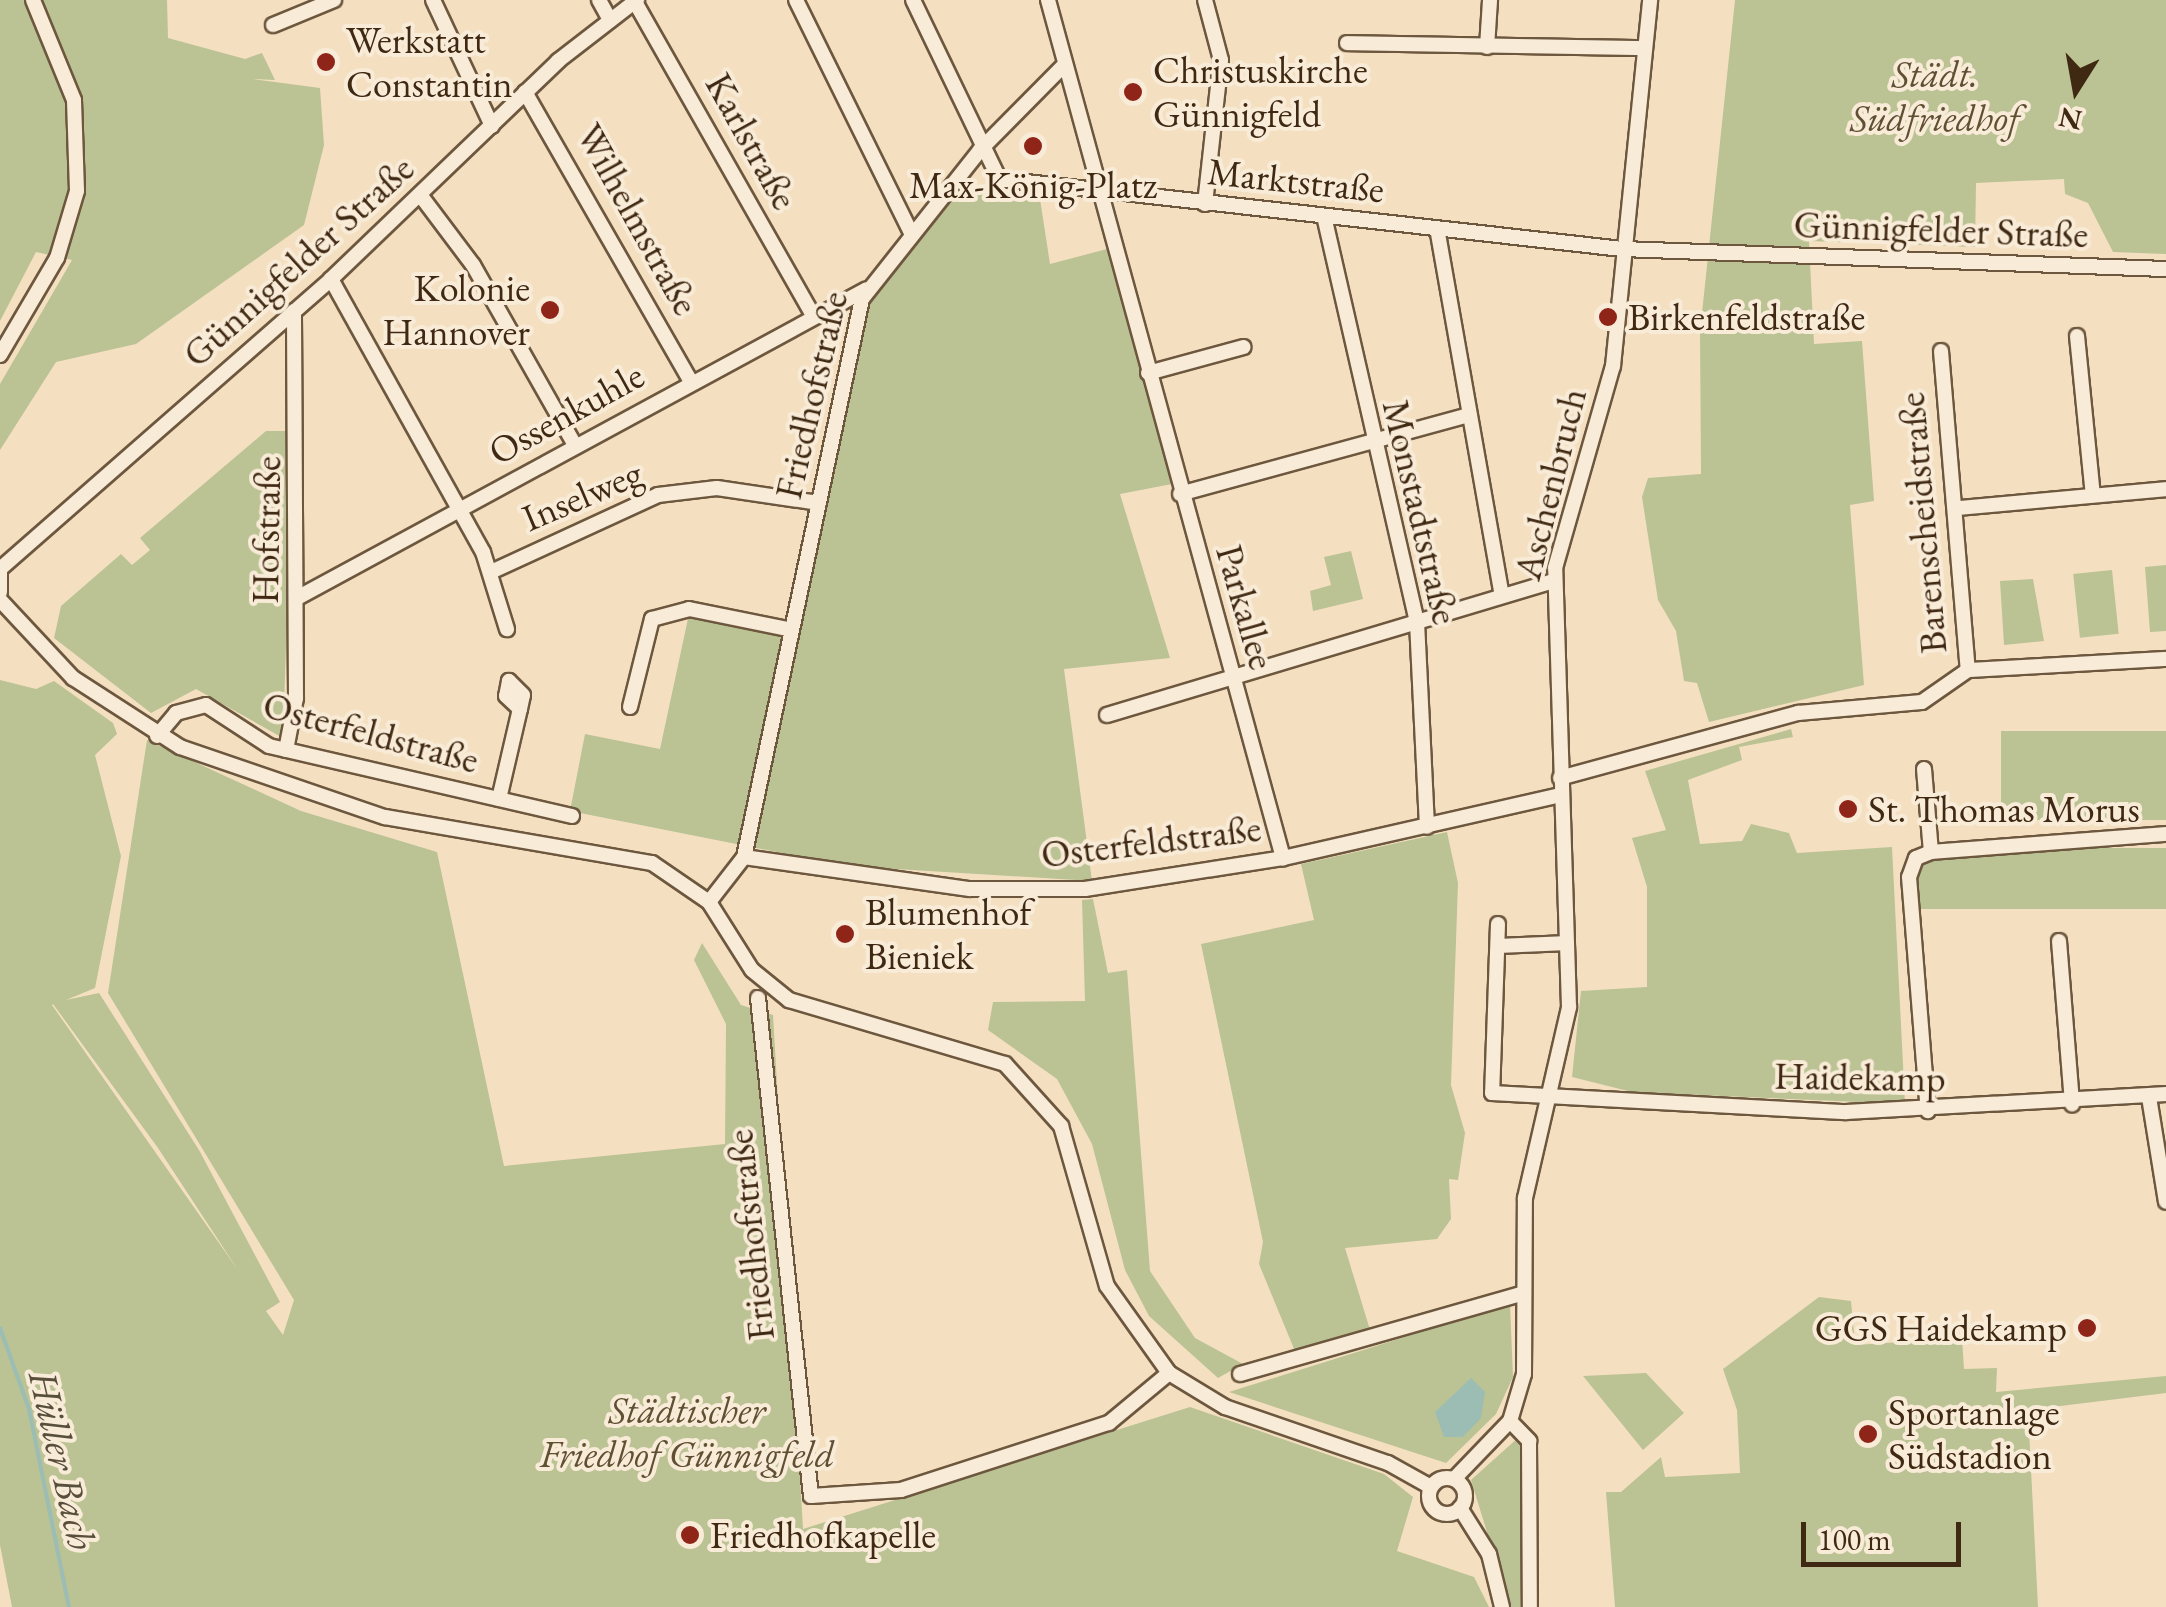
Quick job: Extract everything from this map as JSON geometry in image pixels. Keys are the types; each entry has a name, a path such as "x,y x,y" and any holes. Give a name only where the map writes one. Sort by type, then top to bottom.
{"street":[{"path":"0,356 56,258 77,191 74,100 33,0"},
{"path":"273,25 334,0"},
{"path":"433,0 492,126"},
{"path":"598,0 610,20"},
{"path":"796,0 911,233"},
{"path":"913,0 980,150"},
{"name":"Parkallee","path":"1048,0 1062,68 1283,858"},
{"path":"1205,0 1221,60 1205,204"},
{"path":"1487,47 1490,0"},
{"name":"Aschenbruch","path":"1510,1421 1526,1363 1528,1181 1568,1039 1554,581 1609,385 1650,0"},
{"name":"Günnigfelder Straße","path":"0,569 331,279 525,92 636,1"},
{"name":"Karlstraße","path":"636,1 811,312"},
{"path":"1347,43 1644,48"},
{"name":"Friedhofstraße","path":"709,902 744,857 867,289 980,150 1062,68"},
{"name":"Wilhelmstraße","path":"525,92 690,380"},
{"name":"Marktstraße","path":"980,150 999,179 1622,249"},
{"path":"421,196 464,250 574,445"},
{"name":"Monstadtstraße","path":"1324,216 1417,622 1427,826"},
{"path":"1438,228 1502,595"},
{"name":"Günnigfelder Straße","path":"1622,249 2166,269"},
{"path":"331,279 493,571 506,628"},
{"name":"Ossenkuhle","path":"298,598 811,312 867,289"},
{"name":"Hofstraße","path":"286,750 298,598 294,311"},
{"path":"2076,336 2093,495"},
{"path":"1148,374 1244,347"},
{"name":"Barenscheidstraße","path":"1940,351 1959,508 1953,556 1968,670 2166,659"},
{"path":"1180,494 1469,415"},
{"name":"Inselweg","path":"493,571 658,495 717,488 819,503"},
{"path":"1959,508 2166,489"},
{"path":"0,569 0,592"},
{"path":"1107,715 1554,581"},
{"path":"0,600 72,678 157,736 385,818 652,863 709,902 752,970 789,1000 953,1042 1026,1081 1071,1147 1117,1306 1169,1373 1224,1407 1388,1463 1431,1487 1454,1480 1510,1421 1529,1441 1530,1607"},
{"path":"630,707 652,619 689,609 792,630"},
{"path":"1560,778 1798,713 1922,702 1968,670"},
{"name":"Osterfeldstraße","path":"157,736 176,713 206,705 251,739 286,750 572,816"},
{"name":"Osterfeldstraße","path":"499,799 520,710"},
{"path":"1924,769 1931,852"},
{"name":"Osterfeldstraße","path":"744,857 1014,890 1138,884 1283,858 1561,795"},
{"path":"1928,1111 1909,877 1916,858 1931,852 2166,834"},
{"path":"1498,924 1499,946 1566,943"},
{"path":"2059,941 2072,1104"},
{"name":"Haidekamp","path":"1499,946 1492,1093 1928,1111 2072,1104 2166,1094"},
{"name":"Friedhofstraße","path":"758,998 811,1496 901,1490 1109,1423 1169,1373"},
{"path":"2150,1097 2166,1202"},
{"path":"1240,1374 1524,1293"},
{"path":"1454,1480 1464,1492 1460,1508 1488,1554 1502,1607"},
{"path":"1431,1487 1435,1510 1460,1508"}],"green space":[{"path":"0,0 167,0 168,38 245,59 262,53 275,80 253,79 320,88 324,145 304,225 136,344 56,362 0,450 0,384 72,260 36,252 0,321"},
{"name":"Städt. Südfriedhof","path":"1735,0 2166,0 2166,254 2113,252 2088,203 2065,194 2064,179 1976,183 1975,247 1809,241 1814,344 1862,341 1874,501 1850,505 1864,685 1709,722 1697,683 1684,681 1676,631 1658,600 1642,497 1648,478 1701,474 1700,332"},
{"path":"961,191 1040,199 1050,264 1107,249 1172,484 1120,494 1170,658 1064,669 1092,881 847,866 570,811 585,734 660,749 689,614 795,635 872,291"},
{"path":"266,431 293,431 283,738 196,689 151,713 54,638 61,606 121,554 132,565 150,550 140,538"},
{"path":"1351,551 1363,599 1313,611 1310,591 1331,585 1324,557"},
{"path":"2166,565 2166,631 2150,632 2145,567"},
{"path":"2112,570 2119,634 2080,638 2073,574"},
{"path":"2033,579 2044,641 2004,645 2000,581"},
{"name":"Städtischer Friedhof Günnigfeld","path":"0,680 36,689 54,681 113,723 117,734 95,755 121,856 95,988 66,1000 99,993 199,1150 280,1302 266,1311 283,1335 294,1300 108,993 147,740 301,811 437,852 504,1166 725,1144 726,1024 694,960 702,943 741,1005 773,1015 803,1529 1190,1407 1384,1474 1413,1497 1397,1551 1474,1577 1489,1607 12,1607 0,1545","holes":["53,1004 158,1148 238,1270"]},
{"path":"1791,729 1793,737 1739,747 1742,760 1688,780 1700,844 1742,841 1751,824 1789,833 1797,853 1892,847 1905,1104 1632,1092 1572,1077 1581,991 1647,987 1647,887 1632,838 1666,830 1645,771"},
{"path":"2001,731 2166,731 2166,820 2001,820"},
{"path":"1447,832 1458,883 1451,1085 1465,1133 1458,1180 1449,1179 1451,1219 1437,1239 1345,1248 1371,1333 1297,1356 1259,1264 1263,1242 1201,944 1314,920 1301,864"},
{"path":"1917,848 2166,848 2166,909 1917,909"},
{"path":"1093,899 1108,973 1127,970 1150,1271 1195,1338 1243,1364 1218,1378 1149,1316 1125,1270 1092,1144 1057,1079 988,1030 993,1002 1085,1001 1082,900"},
{"name":"Sportanlage Südstadion","path":"1819,1297 1851,1301 1855,1345 1962,1338 1964,1369 1997,1368 1996,1392 2166,1376 2166,1393 2028,1410 2038,1607 1615,1607 1606,1492 1621,1492 1661,1457 1665,1477 1740,1473 1737,1410 1723,1369"},
{"path":"1510,1304 1513,1377 1496,1414 1446,1463 1229,1392"},
{"path":"1646,1373 1684,1413 1643,1450 1583,1376"},
{"path":"1520,1436 1523,1607 1510,1607 1471,1480"}],"water":[{"path":"1471,1378 1485,1392 1481,1418 1463,1437 1444,1437 1435,1412"}],"waterway":[{"name":"Hüller Bach","path":"0,1328 29,1409 69,1607"}],"place":[{"name":"Werkstatt Constantin","path":"326,62"},
{"name":"Christuskirche Günnigfeld","path":"1133,92"},
{"name":"Max-König-Platz","path":"1033,146"},
{"name":"Kolonie Hannover","path":"550,310"},
{"name":"Birkenfeldstraße","path":"1608,317"},
{"name":"St. Thomas Morus","path":"1848,809"},
{"name":"Blumenhof Bieniek","path":"845,934"},
{"name":"GGS Haidekamp","path":"2087,1328"},
{"name":"Sportanlage Südstadion","path":"1868,1434"},
{"name":"Friedhofkapelle","path":"690,1535"}]}
